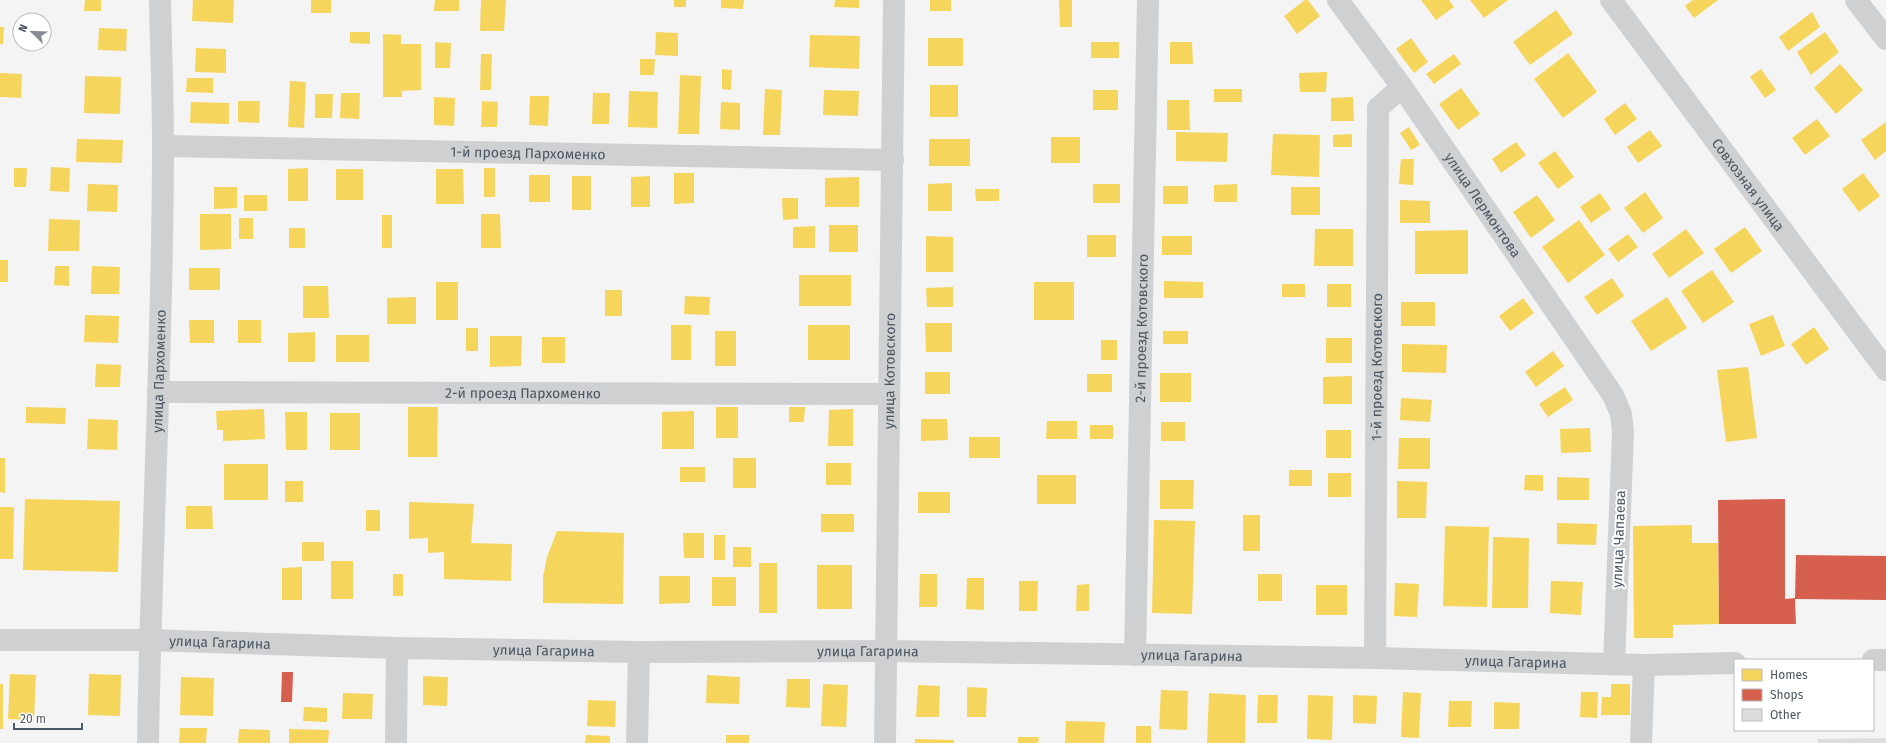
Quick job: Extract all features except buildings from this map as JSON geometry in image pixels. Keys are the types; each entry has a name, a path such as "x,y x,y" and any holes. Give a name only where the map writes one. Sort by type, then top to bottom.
{"street":[{"name":"улица Пархоменко","path":"148,743 149,640 158,392 163,146 160,0"},
{"name":"улица Котовского","path":"885,743 894,0"},
{"name":"2-й проезд Котовского","path":"1135,655 1148,0"},
{"name":"улица Лермонтова","path":"1338,0 1402,87 1613,395 1621,414"},
{"name":"Совхозная улица","path":"1611,0 1886,370"},
{"path":"1856,0 1886,39"},
{"name":"1-й проезд Котовского","path":"1376,658 1378,108 1402,87"},
{"name":"1-й проезд Пархоменко","path":"163,146 893,160"},
{"name":"2-й проезд Пархоменко","path":"158,392 889,394"},
{"name":"улица Чапаева","path":"1614,664 1623,432 1621,414"},
{"name":"улица Гагарина","path":"0,640 149,640 397,648 639,652 886,651 1376,658 1644,665 1734,663"},
{"path":"396,743 397,648"},
{"path":"637,743 639,652"},
{"path":"1874,660 1886,660"},
{"path":"1641,743 1644,665"}]}
